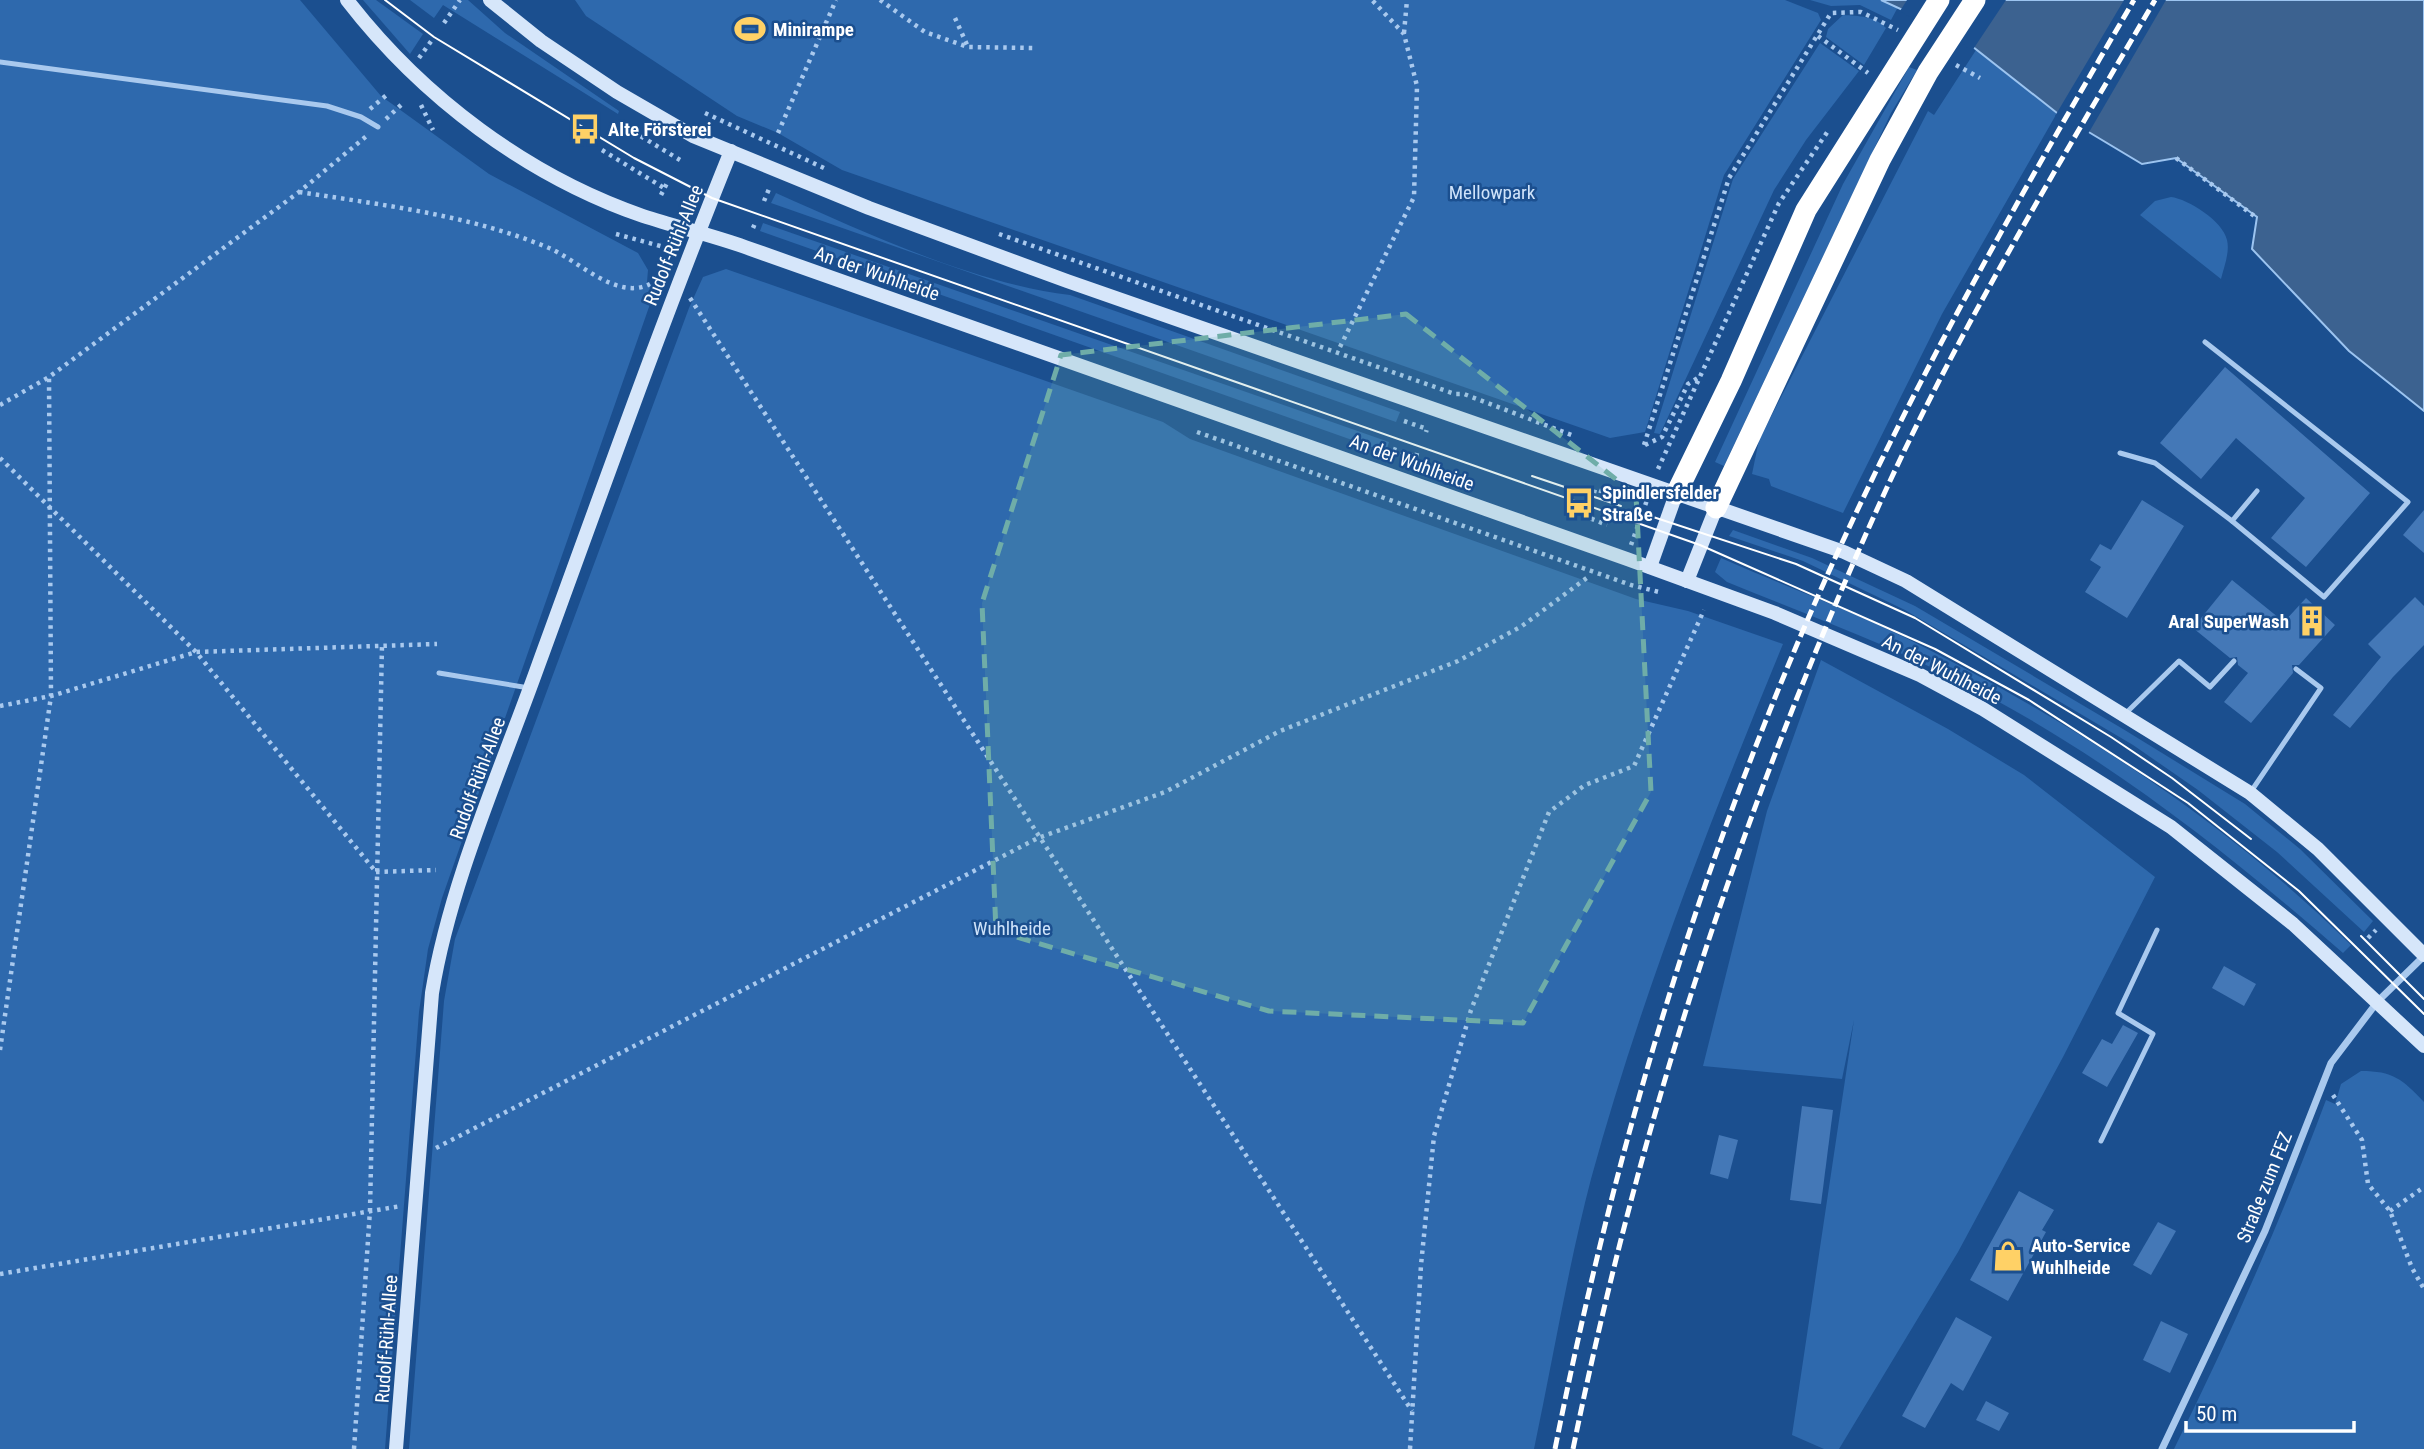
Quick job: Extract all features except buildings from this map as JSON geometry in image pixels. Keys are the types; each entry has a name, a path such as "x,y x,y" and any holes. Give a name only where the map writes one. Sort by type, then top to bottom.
{"highway":[{"path":"1676,494 1731,381 1806,210 1939,0"},
{"path":"1717,508 1880,160 1928,72 1975,0"}],"main road":[{"name":"An der Wuhlheide","path":"347,0 370,31 416,79 477,128 552,175 644,216 700,232 1627,559 1775,613 1908,670 1983,709 2172,827 2272,906 2378,1000 2424,1046"},
{"path":"490,0 541,41 617,92 692,136 968,245 1844,552 1906,581 2250,793 2340,869 2424,955"},
{"name":"Rudolf-Rühl-Allee","path":"396,1449 432,993 438,957 463,875 678,279 700,232 731,151"},
{"path":"1650,568 1676,494"},
{"path":"1687,581 1717,508"}],"street":[{"name":"Straße zum FEZ","path":"2162,1449 2265,1231 2320,1089 2346,1039 2378,1000 2424,955"}],"lane":[{"path":"0,62 327,106 361,117 378,127"},
{"path":"2120,453 2155,463 2324,597 2408,502 2205,342"},
{"path":"2232,522 2258,491"},
{"path":"2125,714 2152,691 2179,662 2210,687 2234,661"},
{"path":"2250,793 2320,688 2296,669"},
{"path":"439,673 530,688"},
{"path":"2101,1141 2152,1034 2118,1013 2157,930"}],"path":[{"path":"444,23 460,0"},
{"path":"778,133 836,0"},
{"path":"880,0 925,32 968,47 1035,48"},
{"path":"1372,0 1404,34"},
{"path":"1340,347 1414,197 1417,86 1404,34 1407,0"},
{"path":"1619,580 1668,444 1701,376 1688,384 1662,437 1644,445 1728,178 1831,13 1861,12 1898,29"},
{"path":"955,18 968,47"},
{"path":"1818,36 1869,74"},
{"path":"418,59 432,40"},
{"path":"361,117 388,93"},
{"path":"389,116 401,105"},
{"path":"705,113 830,171"},
{"path":"618,123 679,162 685,150"},
{"path":"0,405 49,377 299,192 378,127"},
{"path":"602,150 666,186 661,195"},
{"path":"2176,158 2257,218"},
{"path":"764,201 769,189"},
{"path":"299,192 425,212 488,227 550,249 621,288 639,290 650,284"},
{"path":"753,228 756,220"},
{"path":"991,232 1455,394 1465,394 1587,441"},
{"path":"616,234 629,236"},
{"path":"678,279 1412,1411"},
{"path":"0,1051 51,696 49,377"},
{"path":"1404,421 1427,429 1426,432"},
{"path":"1197,432 1631,585"},
{"path":"1393,449 1416,457 1417,453"},
{"path":"0,458 196,652 376,872"},
{"path":"1594,493 1595,489 1616,499 1619,491"},
{"path":"1588,513 1587,517 1607,524"},
{"path":"419,1156 1038,838 1166,792 1280,731 1458,661 1522,626 1588,577"},
{"path":"1410,1449 1434,1136 1471,1010 1549,812 1585,785 1634,766 1704,610"},
{"path":"0,706 51,696 196,652 437,644"},
{"path":"354,1449 370,1210 382,645"},
{"path":"376,872 436,870"},
{"path":"2320,1089 2333,1096 2362,1140 2368,1184 2390,1211 2412,1268 2424,1289"},
{"path":"2390,1211 2424,1187"},
{"path":"0,1274 415,1204"}],"highlighted area":[{"path":"1406,314 1636,495 1651,792 1523,1023 1269,1011 996,931 982,603 1061,355"}],"green space":[{"path":"0,0 300,0 381,96 489,174 638,253 648,270 647,282 656,287 442,898 428,949 419,1012 385,1449 0,1449"},
{"path":"363,0 376,0 423,34 410,54"},
{"path":"410,0 468,0 505,33 619,111 618,114 443,5 434,18"},
{"name":"Mellowpark","path":"575,0 1785,0 1818,13 1821,20 1724,175 1645,432 1610,438 842,170 778,133 737,116 586,16"},
{"path":"1810,0 1881,0 1898,7 1891,20 1860,5 1831,6"},
{"path":"1843,15 1872,19 1886,28 1864,65 1826,37 1828,29"},
{"path":"1820,43 1859,71 1806,140 1774,190 1660,434 1654,433 1733,179"},
{"path":"1976,50 2057,113 1942,314 1843,513 1771,486 1769,479 1752,474 1759,440 1928,111 1934,115"},
{"path":"1909,67 1917,70 1891,113 1724,466 1715,462 1843,184"},
{"path":"776,193 920,255 996,280 1070,295 1400,412 1396,422 771,203"},
{"path":"2171,197 2204,212 2224,233 2228,249 2221,279 2140,215 2155,201"},
{"path":"763,223 1389,442 1386,452 760,231"},
{"name":"Wuhlheide","path":"726,269 1163,422 1190,439 1636,599 1688,611 1783,644 1679,908 1632,1043 1591,1179 1534,1449 409,1449 444,1001 455,939 689,308 703,277"},
{"path":"1733,530 1812,558 1915,606 2123,729 2245,804 2300,849 2373,921 2364,932 2277,852 2198,790 2133,745 1905,610 1803,561 1729,536"},
{"path":"1721,558 1906,638 2084,737 2141,774 2250,855 2351,945 2343,953 2174,815 2037,724 1926,665 1727,582 1715,572"},
{"path":"1821,660 1948,729 2024,775 2155,877 2063,1057 1958,1252 1839,1449 1824,1449 1792,1435 1854,1020 1842,1079 1703,1066 1767,811"},
{"path":"2361,1071 2396,1078 2424,1102 2424,1449 2174,1449 2254,1276 2326,1100 2335,1104 2341,1084"}],"shaded area":[{"path":"1881,0 2424,0 2424,411 2349,351 2252,249 2257,217 2176,158 2142,164 2057,113 1940,21 1918,17"}],"pier":[{"path":"1907,0 2006,0 1972,51 1938,25 1917,21 1900,11"},
{"path":"2124,0 2166,0 2088,134 2055,116"}],"tram line":[{"path":"385,0 434,37 634,158 712,198 1700,545 1935,649 2029,700 2188,803 2299,891 2424,1014"},
{"path":"1532,476 1621,506"},
{"path":"1644,514 1796,564 1915,618 2111,737 2172,778 2251,839"},
{"path":"2361,936 2424,999"}],"railway":[{"path":"1555,1449 1609,1209 1641,1090 1677,972 1758,739 1805,625 1856,513 1921,382 2025,190 2134,0"},
{"path":"1573,1449 1630,1206 1663,1087 1699,968 1782,735 1879,505 1942,376 2010,249 2155,0"}],"place":[{"name":"Minirampe","path":"750,29"},
{"name":"Alte Försterei","path":"585,129"},
{"name":"Spindlersfelder Straße","path":"1579,503"},
{"name":"Aral SuperWash","path":"2312,621"},
{"name":"Auto-Service Wuhlheide","path":"2008,1256"}]}
